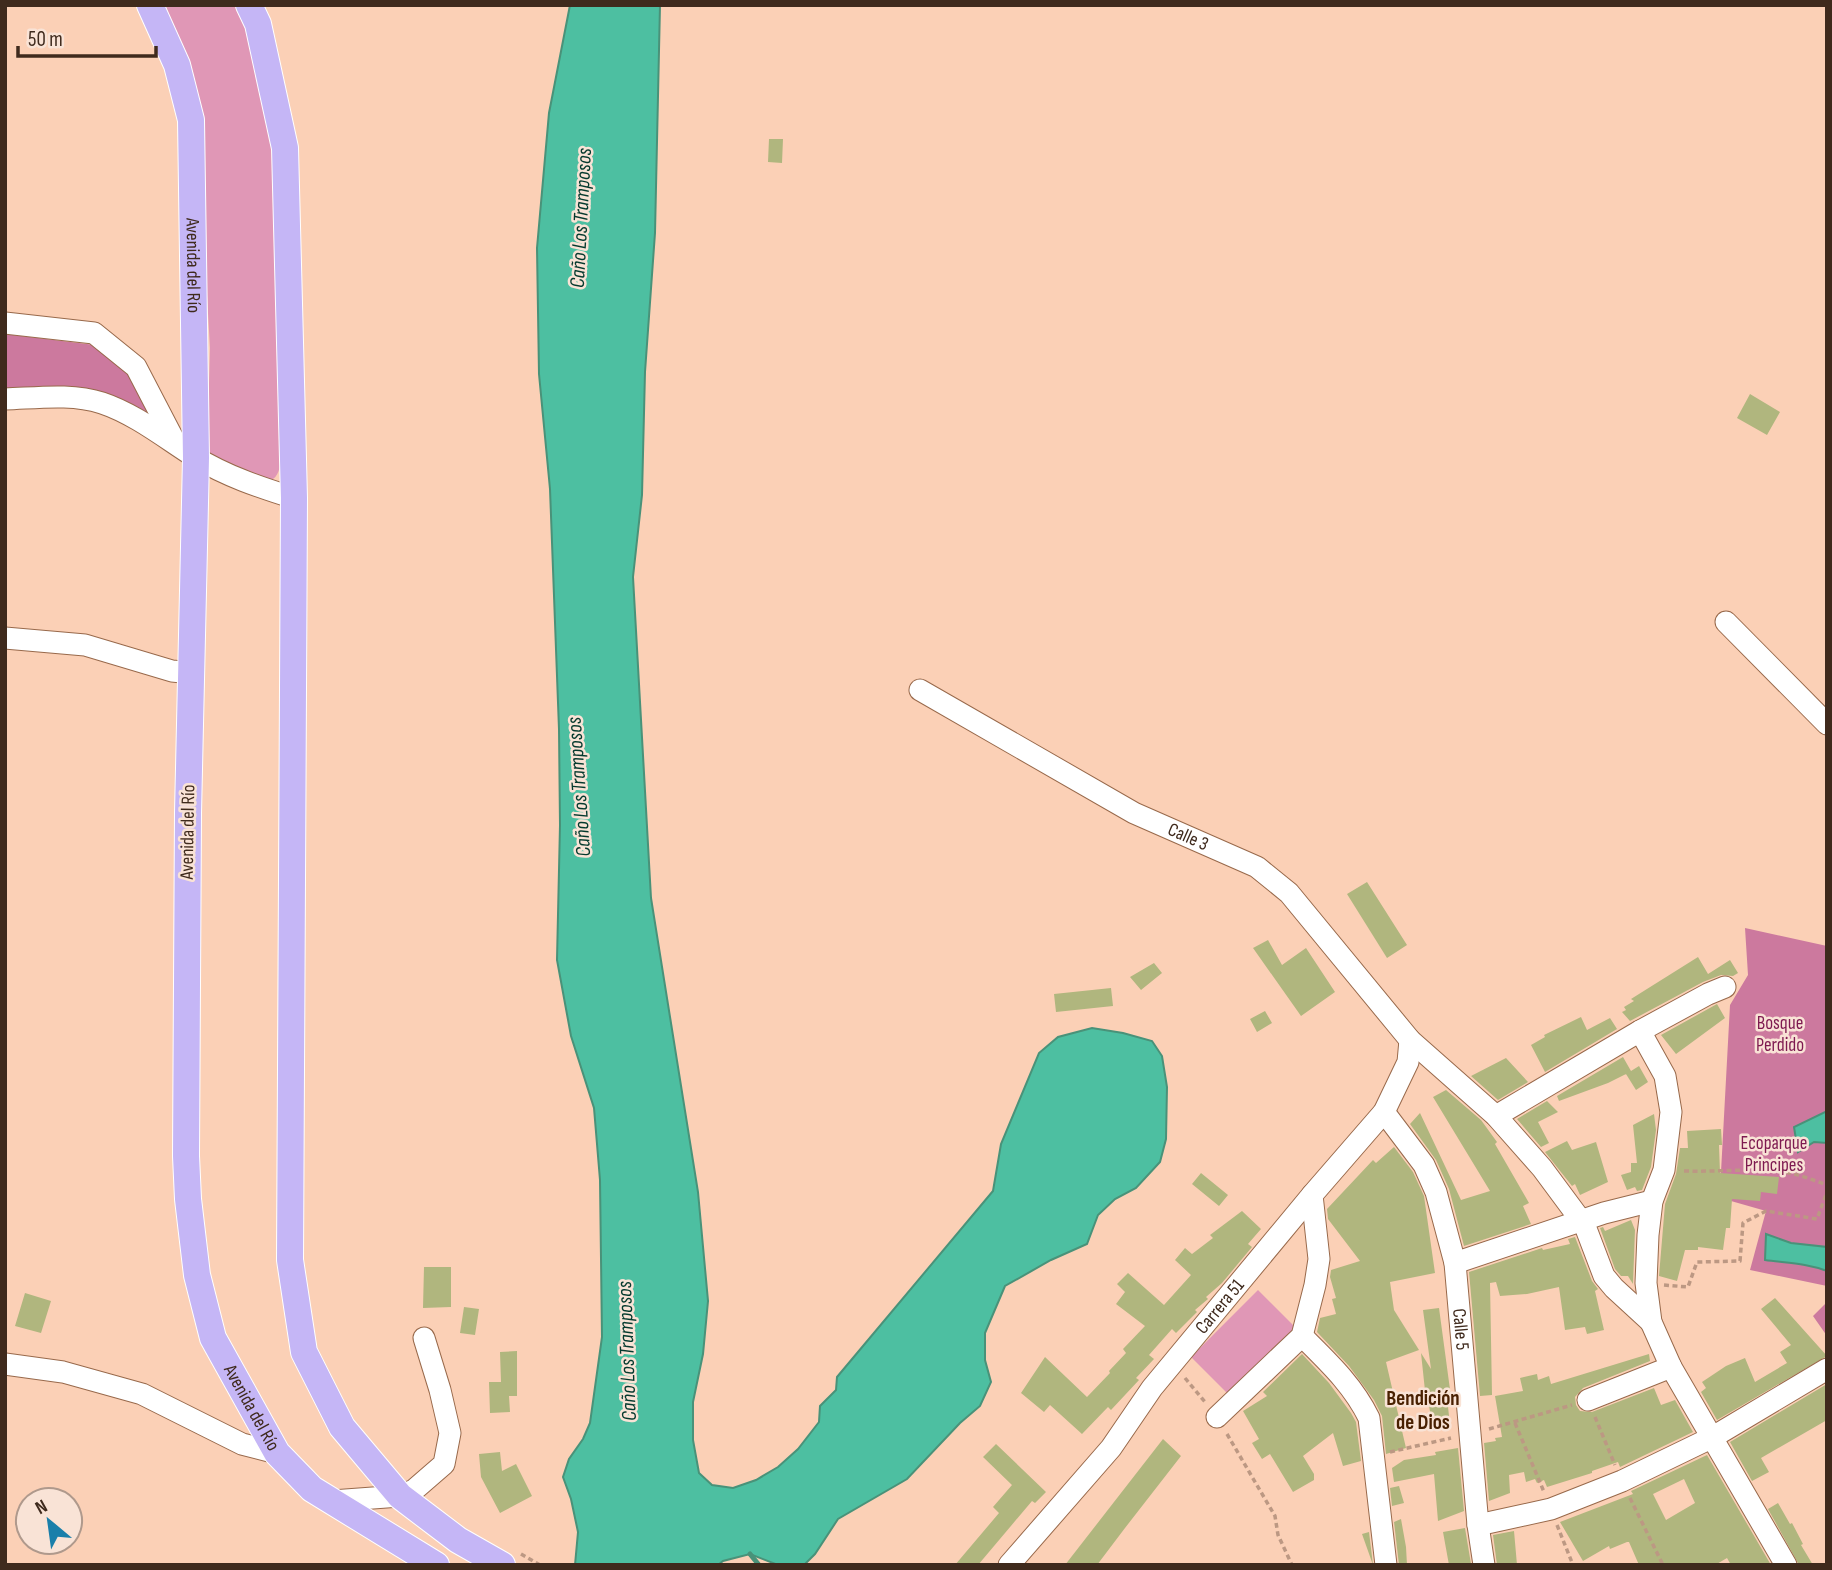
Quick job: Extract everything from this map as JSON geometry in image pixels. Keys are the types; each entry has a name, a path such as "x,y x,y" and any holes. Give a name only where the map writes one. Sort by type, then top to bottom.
{"main road":[{"name":"Avenida del Río","path":"150,5 177,65 191,120 186,451 192,673 188,813 186,1156 197,1275 213,1338 277,1453 312,1489 436,1565"},
{"path":"249,5 258,24 285,148 294,498 289,1260 304,1352 342,1427 400,1496 458,1540 502,1565"}],"street":[{"path":"5,323 94,333 136,367 186,451"},
{"path":"5,399 75,398 102,403 155,430 186,451 243,482 294,498"},
{"path":"1726,622 1827,724"},
{"path":"5,638 85,645 172,671 192,673"},
{"name":"Calle 3","path":"920,691 1134,813 1257,867 1289,893 1410,1040 1496,1115 1542,1168 1582,1221 1604,1276 1651,1322"},
{"path":"1496,1115 1640,1031 1725,987"},
{"path":"1640,1031 1665,1076 1671,1112 1664,1170 1652,1201 1646,1283 1651,1322 1671,1367 1786,1565"},
{"name":"Carrera 51","path":"1009,1565 1111,1448 1173,1363 1384,1112 1408,1062 1410,1040"},
{"name":"Calle 5","path":"1384,1112 1424,1165 1436,1192 1455,1263 1478,1525 1484,1565"},
{"path":"1217,1417 1302,1336 1319,1259 1312,1195"},
{"path":"1455,1263 1604,1213 1652,1201"},
{"path":"1302,1336 1347,1381 1369,1418 1386,1565"},
{"path":"332,1501 400,1496 414,1490 444,1464 450,1433 424,1338"},
{"path":"5,1364 63,1372 142,1394 242,1444 277,1453"},
{"path":"1588,1400 1671,1367"},
{"path":"1478,1525 1551,1510 1622,1481 1713,1437 1827,1369"}],"path":[{"path":"1664,1170 1721,1172 1750,1169 1788,1172 1827,1185"},
{"path":"1646,1283 1688,1287 1697,1262 1740,1261 1743,1223 1766,1211 1817,1219 1827,1192"},
{"path":"1173,1363 1217,1417 1275,1516 1278,1535 1292,1565"},
{"path":"1588,1400 1622,1481 1663,1565"},
{"path":"1515,1423 1573,1565"}],"shaded area":[{"path":"164,5 237,5 252,46 268,116 275,167 280,456 277,475 270,481 214,465 207,452 210,348 195,85"},
{"path":"1258,1290 1297,1329 1229,1395 1191,1357"}],"green space":[{"path":"5,334 95,345 139,382 162,426 5,389"},
{"name":"Ecoparque Principes","path":"1745,928 1827,946 1827,1286 1750,1270 1766,1211 1717,1197 1721,1172 1730,1005 1748,975"},
{"path":"1827,1302 1827,1336 1813,1316"}],"water":[{"name":"Caño Los Tramposos","path":"570,5 660,5 655,233 645,372 642,495 633,577 651,898 698,1192 708,1301 703,1354 693,1402 693,1440 699,1473 712,1485 733,1488 756,1480 778,1467 798,1449 819,1422 820,1406 836,1390 837,1377 993,1191 1001,1144 1039,1053 1058,1037 1092,1028 1152,1041 1162,1056 1167,1087 1166,1139 1160,1162 1136,1188 1115,1199 1098,1215 1087,1244 1051,1260 1005,1286 985,1333 985,1360 991,1382 980,1406 960,1423 907,1479 838,1519 815,1554 804,1565 778,1565 750,1554 723,1561 718,1565 575,1565 578,1532 563,1477 569,1459 590,1423 602,1337 600,1180 594,1108 571,1036 557,960 559,729 550,489 539,374 537,248 549,113"},
{"path":"1827,1111 1827,1143 1814,1142 1798,1152 1794,1127"},
{"path":"1766,1234 1791,1243 1827,1247 1827,1271 1765,1260"}],"building":[{"path":"769,139 783,139 782,163 768,162"},
{"path":"1750,394 1780,412 1767,435 1737,418"},
{"path":"1367,882 1407,945 1387,958 1347,894"},
{"path":"1268,940 1282,965 1306,948 1335,992 1301,1016 1253,948"},
{"path":"1698,957 1708,974 1730,960 1738,973 1733,976 1721,975 1703,982 1630,1021 1622,1012 1626,1010 1624,1007 1634,1001 1631,999"},
{"path":"1154,963 1162,973 1141,990 1130,977"},
{"path":"1111,988 1113,1006 1056,1012 1054,994"},
{"path":"1717,1004 1725,1018 1676,1054 1661,1035"},
{"path":"1265,1011 1272,1023 1257,1032 1250,1019"},
{"path":"1581,1017 1587,1030 1610,1018 1617,1029 1545,1072 1531,1045 1545,1037 1544,1035"},
{"path":"1623,1057 1631,1071 1639,1066 1648,1082 1636,1090 1626,1074 1559,1101 1557,1096"},
{"path":"1506,1058 1528,1082 1498,1100 1471,1076"},
{"path":"1446,1090 1481,1120 1497,1142 1495,1144 1529,1203 1523,1206 1531,1224 1464,1246 1449,1189 1436,1160 1410,1124 1420,1113 1461,1200 1490,1191 1433,1097"},
{"path":"1547,1101 1558,1112 1538,1122 1549,1143 1541,1147 1517,1119"},
{"path":"1654,1114 1656,1130 1651,1167 1642,1190 1637,1191 1635,1187 1627,1190 1621,1175 1631,1172 1631,1163 1637,1163 1633,1125"},
{"path":"1721,1129 1720,1173 1779,1177 1777,1194 1761,1192 1760,1201 1732,1199 1730,1228 1726,1228 1723,1250 1698,1247 1698,1250 1685,1250 1677,1281 1659,1276 1665,1204 1676,1174 1680,1148 1688,1148 1687,1131"},
{"path":"1567,1141 1572,1150 1596,1142 1608,1182 1580,1195 1575,1184 1572,1186 1545,1152"},
{"path":"1394,1147 1413,1172 1424,1196 1435,1273 1390,1282 1394,1310 1419,1350 1386,1362 1406,1448 1386,1454 1382,1416 1374,1400 1349,1366 1317,1332 1320,1318 1336,1314 1332,1299 1336,1298 1330,1277 1331,1270 1360,1261 1328,1219 1327,1209 1373,1160 1376,1163"},
{"path":"1201,1173 1228,1195 1219,1206 1192,1184"},
{"path":"1242,1211 1261,1229 1248,1244 1252,1247 1222,1283 1206,1297 1208,1299 1195,1310 1197,1312 1176,1333 1172,1329 1149,1355 1154,1359 1136,1378 1139,1380 1111,1410 1108,1407 1082,1434 1050,1405 1044,1412 1021,1393 1045,1357 1087,1397 1110,1373 1126,1353 1123,1349 1145,1326 1116,1304 1125,1292 1117,1284 1128,1273 1164,1305 1191,1275 1175,1260 1185,1248 1192,1254 1213,1238 1210,1235"},
{"path":"1631,1220 1635,1230 1633,1284 1628,1276 1621,1276 1615,1269 1600,1228 1603,1227 1605,1231"},
{"path":"1575,1237 1592,1281 1598,1289 1595,1291 1604,1330 1587,1334 1585,1327 1565,1330 1559,1287 1500,1296 1496,1282 1490,1283 1492,1395 1480,1396 1469,1272 1542,1248 1543,1250 1570,1244 1568,1239"},
{"path":"424,1267 451,1267 451,1307 423,1308"},
{"path":"25,1293 51,1301 41,1333 15,1326"},
{"path":"1775,1298 1827,1356 1717,1420 1701,1392 1706,1388 1702,1382 1726,1366 1745,1358 1755,1382 1787,1363 1780,1352 1791,1345 1761,1309"},
{"path":"464,1307 479,1309 475,1335 460,1333"},
{"path":"1439,1308 1451,1397 1447,1397 1449,1416 1431,1418 1428,1399 1426,1400 1421,1353 1431,1369 1423,1310"},
{"path":"517,1351 517,1396 509,1396 510,1412 490,1413 489,1382 501,1382 500,1352"},
{"path":"1302,1354 1329,1383 1356,1422 1361,1461 1343,1466 1333,1433 1303,1456 1314,1474 1314,1480 1293,1492 1270,1454 1262,1459 1252,1443 1259,1439 1243,1411 1267,1396 1263,1392"},
{"path":"1649,1354 1650,1361 1583,1388 1575,1397 1576,1405 1580,1411 1592,1412 1654,1388 1661,1405 1675,1400 1693,1432 1620,1467 1618,1462 1547,1487 1544,1480 1537,1483 1535,1479 1526,1482 1524,1472 1509,1475 1510,1493 1489,1501 1484,1443 1502,1437 1495,1396 1523,1391 1520,1378 1537,1374 1538,1380 1549,1376 1551,1384"},
{"path":"1827,1384 1827,1420 1761,1458 1769,1472 1752,1481 1730,1442"},
{"path":"1163,1439 1181,1456 1097,1565 1065,1565"},
{"path":"996,1444 1046,1492 1035,1503 1032,1501 978,1565 955,1565 999,1513 993,1507 1012,1485 983,1457"},
{"path":"1458,1448 1464,1511 1438,1521 1434,1474 1394,1482 1392,1468 1404,1460"},
{"path":"500,1452 502,1471 516,1464 532,1496 500,1513 481,1477 479,1454"},
{"path":"1707,1455 1771,1565 1731,1565 1727,1558 1715,1565 1639,1565 1629,1542 1610,1549 1609,1546 1583,1561 1560,1522 1633,1494 1631,1491","holes":["1684,1479 1695,1503 1666,1520 1653,1494"]},
{"path":"1399,1486 1404,1503 1392,1506 1390,1488"},
{"path":"1778,1503 1790,1524 1792,1523 1813,1565 1799,1565 1768,1509"},
{"path":"1401,1519 1407,1565 1399,1565 1394,1522"},
{"path":"1465,1528 1471,1564 1449,1565 1443,1532"},
{"path":"1514,1531 1517,1565 1497,1565 1493,1535"},
{"path":"1369,1532 1373,1565 1362,1534"}],"waterway":[{"path":"750,1554 759,1565"}],"district":[{"name":"Bendición de Dios","path":"1423,1410"}],"park label":[{"name":"Bosque Perdido","path":"1780,1034"}]}
